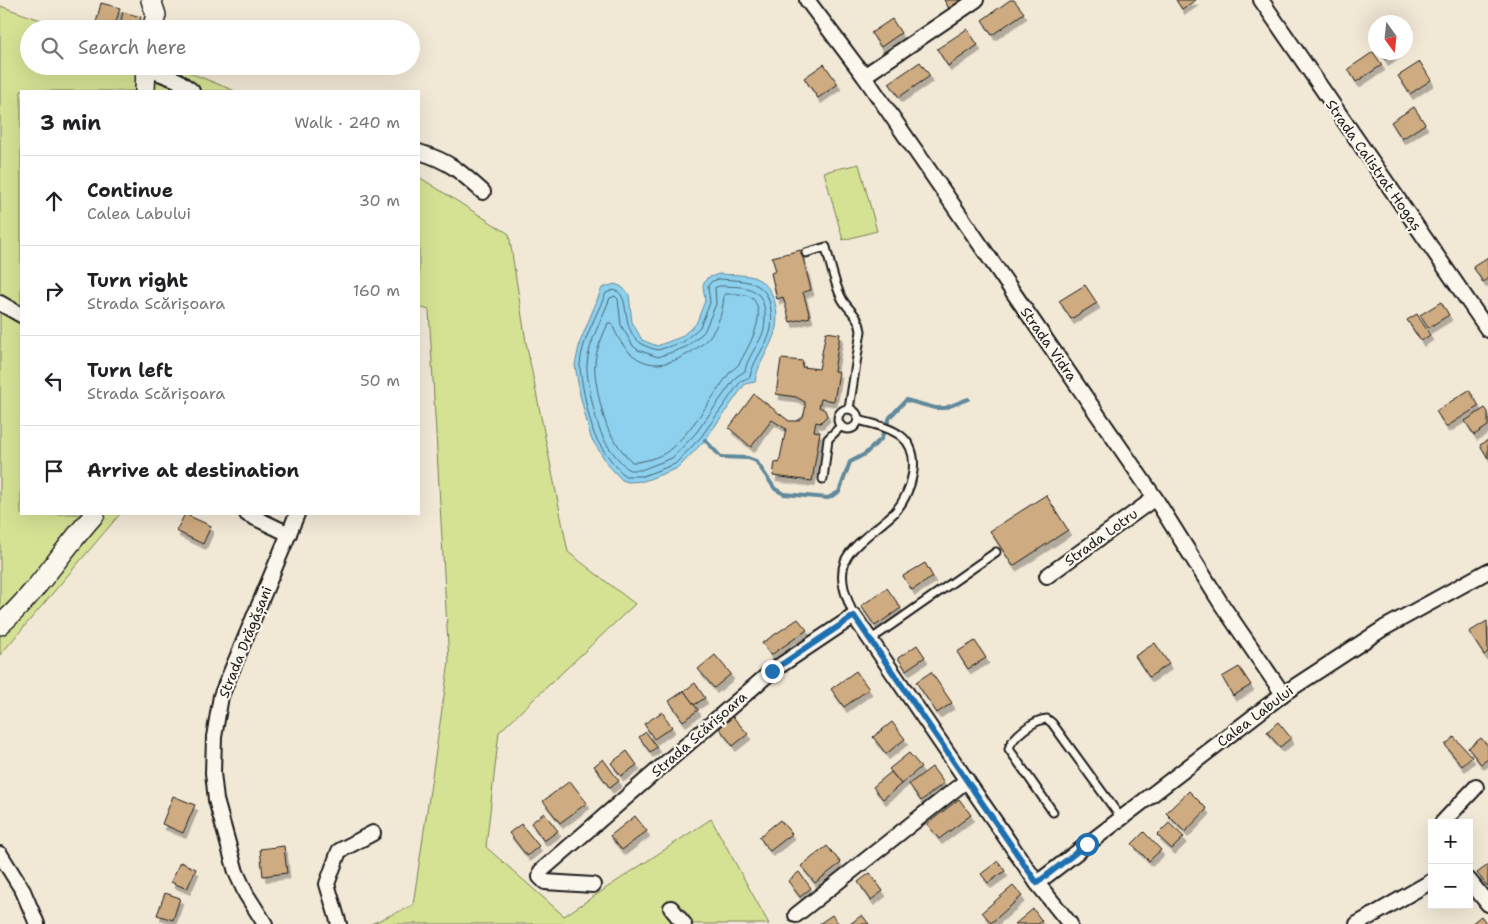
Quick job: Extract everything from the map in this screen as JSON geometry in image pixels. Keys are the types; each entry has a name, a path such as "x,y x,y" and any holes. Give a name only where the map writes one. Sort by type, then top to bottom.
{"street":[{"path":"151,0 156,16 155,20"},
{"name":"Strada Vidra","path":"807,0 864,76 1155,498 1222,605 1283,694"},
{"path":"864,76 976,0"},
{"name":"Strada Calistrat Hogaș","path":"1261,0 1488,330"},
{"path":"144,90 145,75"},
{"path":"165,75 177,80 191,90"},
{"path":"420,152 435,157 457,168 483,192"},
{"path":"0,304 20,314"},
{"name":"Strada Lotru","path":"1047,576 1155,498"},
{"path":"0,625 36,589 77,534 94,515"},
{"path":"249,515 289,534"},
{"name":"Strada Drăgășani","path":"265,924 246,894 236,872 216,800 213,773 214,737 221,696 297,515"},
{"name":"Calea Labului","path":"1037,883 1283,694 1384,628 1488,571"},
{"path":"854,616 1037,883 1070,924"},
{"name":"Strada Scărișoara","path":"593,885 544,882 540,877 541,871 772,671 854,616"},
{"path":"796,915 966,780"},
{"path":"1446,819 1476,787"},
{"path":"339,924 327,884 339,850 373,833"},
{"path":"0,854 23,891 37,924"},
{"path":"1357,924 1428,883"},
{"path":"1473,885 1488,904"},
{"path":"671,908 684,924"}],"lane":[{"path":"806,253 826,247 835,283 843,301 858,318 860,324 861,332 849,408"},
{"path":"849,408 855,411 858,420 856,425 850,429 841,426 838,419 840,413 849,408"},
{"path":"854,616 842,583 845,560 858,544 896,512 910,488 914,466 910,449 903,437 880,426 858,420"},
{"path":"824,479 828,439 841,426"},
{"path":"870,640 996,552"},
{"path":"1053,812 1009,749 1010,743 1015,737 1041,719 1047,719 1052,723 1121,818"}],"green space":[{"path":"0,6 41,20 20,20 20,75 195,75 233,90 20,90 20,515 119,515 0,655"},
{"path":"859,164 877,231 843,240 824,172"},
{"path":"420,178 509,234 526,342 568,552 635,604 499,732 486,847 564,916 711,819 769,924 371,924 413,905 449,662 429,310 420,307"}],"water":[{"path":"719,274 749,276 761,281 768,287 775,304 777,322 775,332 755,382 745,384 705,440 678,468 644,481 628,482 622,480 609,466 591,438 580,395 575,365 580,342 602,288 615,284 622,287 629,295 632,322 642,340 657,346 681,337 696,324 705,301 703,285 707,278"}],"building":[{"path":"944,0 965,0 950,10"},
{"path":"1010,0 1014,0 1024,13 992,35 982,20"},
{"path":"1176,0 1196,0 1182,9"},
{"path":"101,3 120,8 117,20 97,20"},
{"path":"123,12 141,17 140,20 121,20"},
{"path":"892,19 901,33 881,47 871,33"},
{"path":"967,29 978,45 948,66 937,49"},
{"path":"1368,55 1368,60 1379,60 1382,65 1356,82 1348,69"},
{"path":"920,62 930,76 899,97 889,83"},
{"path":"1420,62 1431,80 1410,94 1398,76"},
{"path":"824,64 838,84 818,98 804,78"},
{"path":"1414,107 1425,124 1402,139 1391,122"},
{"path":"801,250 811,290 803,292 810,317 790,322 783,297 777,299 771,273 776,271 772,257"},
{"path":"1488,257 1488,278 1483,282 1473,267"},
{"path":"1085,285 1097,303 1071,319 1059,301"},
{"path":"1441,302 1449,315 1428,328 1420,315"},
{"path":"1417,314 1430,335 1421,341 1407,320"},
{"path":"826,332 840,334 834,371 839,372 834,401 821,399 819,407 825,410 827,416 820,423 816,422 814,431 820,432 812,481 773,476 775,462 779,463 786,429 772,420 751,447 729,428 754,394 789,421 797,421 803,417 805,402 796,397 776,394 781,359 803,361 802,367 819,369"},
{"path":"1469,390 1479,406 1446,427 1436,411"},
{"path":"1485,408 1488,412 1488,426 1474,435 1465,421"},
{"path":"1488,440 1488,458 1480,445"},
{"path":"1046,495 1068,530 1013,566 990,531"},
{"path":"184,515 211,526 203,544 176,531"},
{"path":"925,563 933,577 912,590 903,576"},
{"path":"887,588 901,608 875,626 861,606"},
{"path":"798,619 807,630 771,655 762,643"},
{"path":"1487,621 1488,652 1484,655 1469,632"},
{"path":"975,641 986,658 968,669 957,652"},
{"path":"1155,643 1169,664 1149,677 1135,656"},
{"path":"917,645 925,657 906,670 898,658"},
{"path":"715,655 731,674 714,688 698,669"},
{"path":"1239,667 1251,685 1233,696 1222,677"},
{"path":"856,671 869,689 844,707 831,689"},
{"path":"931,672 952,703 937,713 916,682"},
{"path":"695,683 705,698 694,705 684,691"},
{"path":"684,691 698,710 683,721 669,701"},
{"path":"662,712 672,727 654,739 644,724"},
{"path":"733,717 748,734 733,746 719,728"},
{"path":"892,722 905,739 886,754 873,737"},
{"path":"1278,722 1291,738 1280,747 1267,732"},
{"path":"646,732 657,747 650,752 639,737"},
{"path":"1454,737 1472,757 1462,766 1445,745"},
{"path":"1481,738 1488,746 1488,759 1481,764 1468,748"},
{"path":"627,751 637,765 621,776 611,763"},
{"path":"909,753 921,767 901,784 889,769"},
{"path":"603,759 619,781 610,788 594,766"},
{"path":"932,767 944,783 921,801 909,784"},
{"path":"891,772 901,784 883,799 873,787"},
{"path":"570,781 587,803 560,823 543,801"},
{"path":"1189,791 1207,809 1185,832 1166,813"},
{"path":"173,796 195,805 183,833 162,824"},
{"path":"959,799 971,815 939,839 927,824"},
{"path":"544,813 558,831 544,841 531,823"},
{"path":"635,816 647,831 622,850 610,836"},
{"path":"780,820 792,834 770,851 759,837"},
{"path":"1169,823 1184,837 1172,849 1157,835"},
{"path":"521,824 539,846 527,856 509,833"},
{"path":"1144,832 1161,850 1149,861 1132,844"},
{"path":"284,846 287,873 263,876 260,849"},
{"path":"827,846 841,863 815,883 801,866"},
{"path":"998,861 1005,871 988,883 981,874"},
{"path":"180,862 196,869 187,889 171,882"},
{"path":"1488,865 1488,885 1487,886 1477,873"},
{"path":"799,872 811,888 800,897 788,881"},
{"path":"870,873 883,891 871,900 858,882"},
{"path":"1013,886 1022,896 991,923 982,912"},
{"path":"165,893 180,898 173,920 157,915"},
{"path":"1033,909 1042,921 1038,924 1015,924"},
{"path":"832,915 839,924 819,924"},
{"path":"862,915 869,924 850,924"},
{"path":"1481,916 1487,924 1471,924"}],"waterway":[{"path":"705,440 721,457 748,458 756,461 775,489 784,494 828,498 839,492 850,462 865,454 881,439 890,417 906,400 935,408 945,408 968,399"}],"route":[{"path":"772,671 854,616 1037,883 1087,844"}]}
